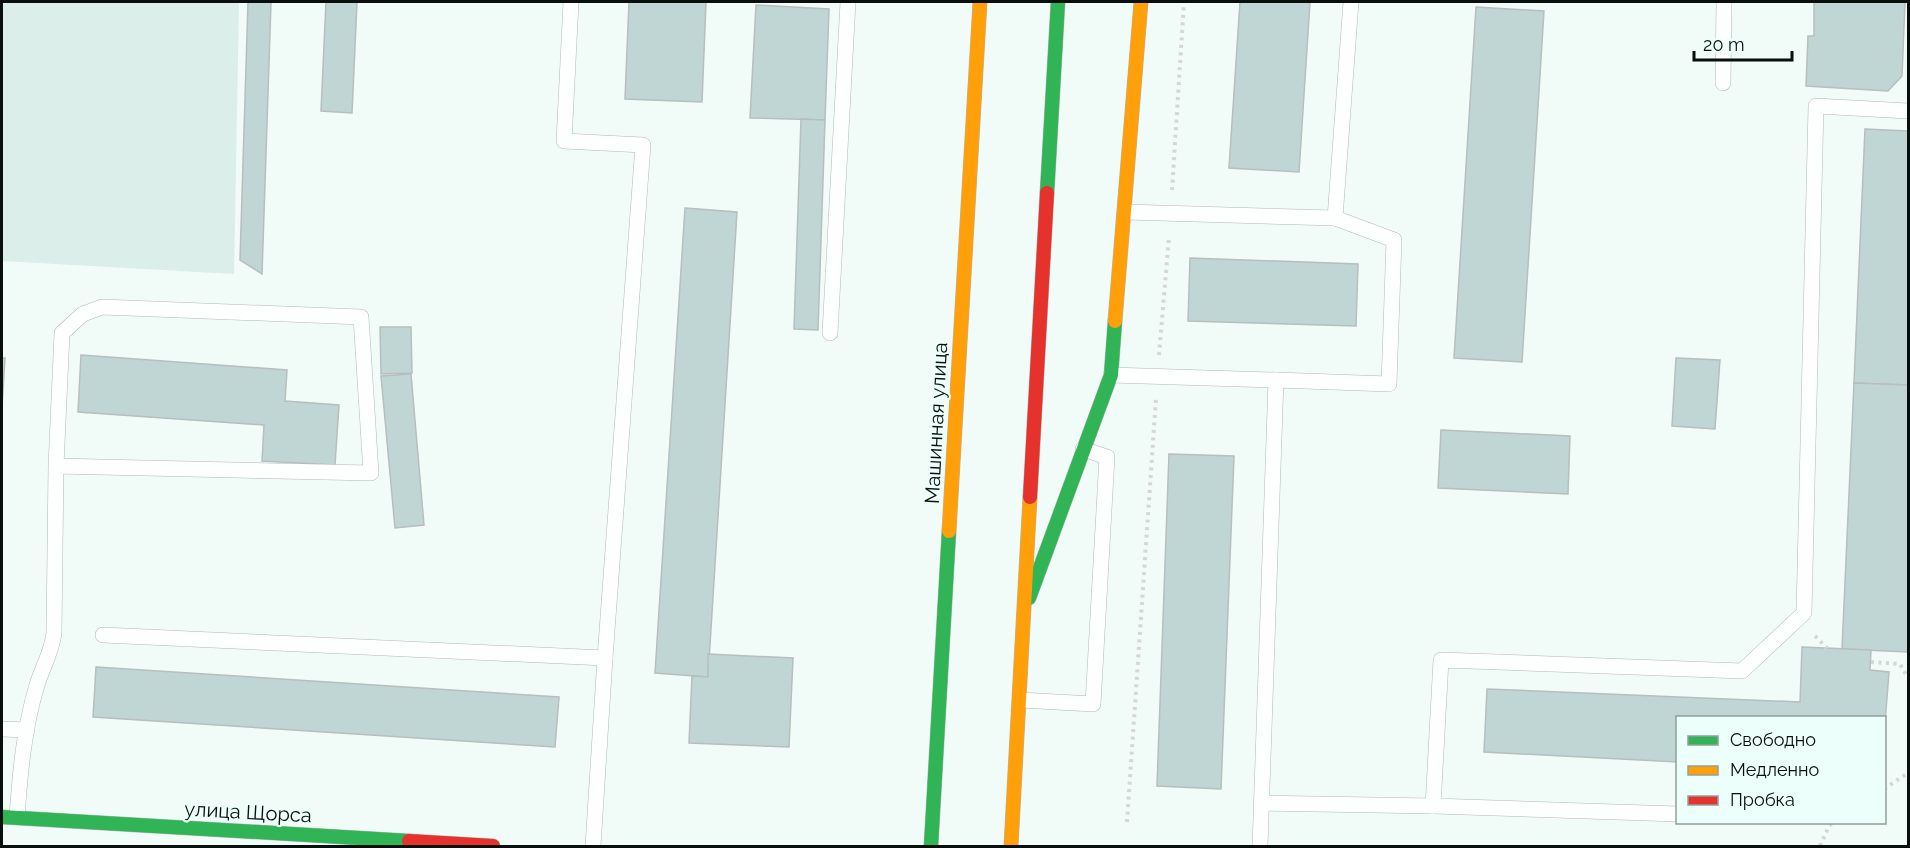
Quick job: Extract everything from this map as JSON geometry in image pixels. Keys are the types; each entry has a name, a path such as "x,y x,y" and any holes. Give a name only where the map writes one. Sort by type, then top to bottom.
{"main road":[{"name":"Машинная улица","path":"931,846 980,2"},
{"path":"1011,846 1058,2"},
{"path":"1025,608 1111,375 1141,2"},
{"name":"улица Щорса","path":"2,817 493,846"}],"lane":[{"path":"571,2 564,141 643,145 593,846"},
{"path":"830,333 848,2"},
{"path":"1335,218 1351,2"},
{"path":"1723,84 1724,2"},
{"path":"1433,806 1441,660 1742,671 1804,613 1816,106 1908,111"},
{"path":"1111,375 1389,384 1394,240 1335,218 1171,211 1125,212"},
{"path":"17,817 21,759 37,686 54,633 56,466 62,333 83,314 102,307 362,317 372,473 56,466"},
{"path":"1260,846 1276,380"},
{"path":"1020,700 1093,704 1107,457 1083,449"},
{"path":"103,635 605,658"},
{"path":"2,729 27,730"},
{"path":"1262,803 1676,814"}],"path":[{"path":"1127,822 1184,2"},
{"path":"1814,636 1827,648"},
{"path":"1871,662 1900,664 1908,678"},
{"path":"1886,788 1908,773"},
{"path":"1820,846 1831,824"}],"shaded area":[{"path":"2,2 239,2 234,274 2,261"}],"building":[{"path":"248,2 271,2 262,274 240,260"},
{"path":"326,2 357,2 352,113 321,111"},
{"path":"629,2 706,2 702,102 625,99"},
{"path":"1240,2 1310,2 1299,172 1229,168"},
{"path":"1814,2 1905,2 1902,76 1888,91 1806,86 1808,36 1814,36"},
{"path":"756,5 829,9 825,120 750,118"},
{"path":"1476,7 1544,11 1522,362 1454,358"},
{"path":"801,119 825,120 818,330 794,329"},
{"path":"1865,129 1908,131 1908,385 1854,383"},
{"path":"685,208 737,212 708,677 655,673"},
{"path":"1190,258 1358,264 1356,326 1188,321"},
{"path":"380,327 411,327 412,373 381,374"},
{"path":"81,355 287,370 285,401 339,405 335,465 262,461 264,425 78,412"},
{"path":"2,358 5,358 2,407"},
{"path":"1676,358 1720,360 1715,429 1672,426"},
{"path":"411,374 424,525 395,528 381,376"},
{"path":"1854,383 1908,385 1908,652 1842,649"},
{"path":"1441,430 1570,436 1568,494 1438,488"},
{"path":"1169,454 1234,456 1221,789 1157,786"},
{"path":"1802,647 1871,650 1870,670 1889,672 1886,716 1676,716 1676,762 1484,752 1487,689 1800,702"},
{"path":"708,654 793,658 789,747 689,743 692,676 708,677"},
{"path":"96,667 559,697 555,747 93,717"}],"traffic: fast":[{"path":"1047,193 1058,2"},
{"path":"1029,598 1111,375 1115,321"},
{"path":"931,846 949,531"},
{"path":"2,817 409,841"}],"traffic: slow":[{"path":"949,531 980,2"},
{"path":"1115,321 1141,2"},
{"path":"1011,846 1030,497"}],"traffic: jam":[{"path":"1030,497 1047,193"},
{"path":"409,841 493,846"}]}
